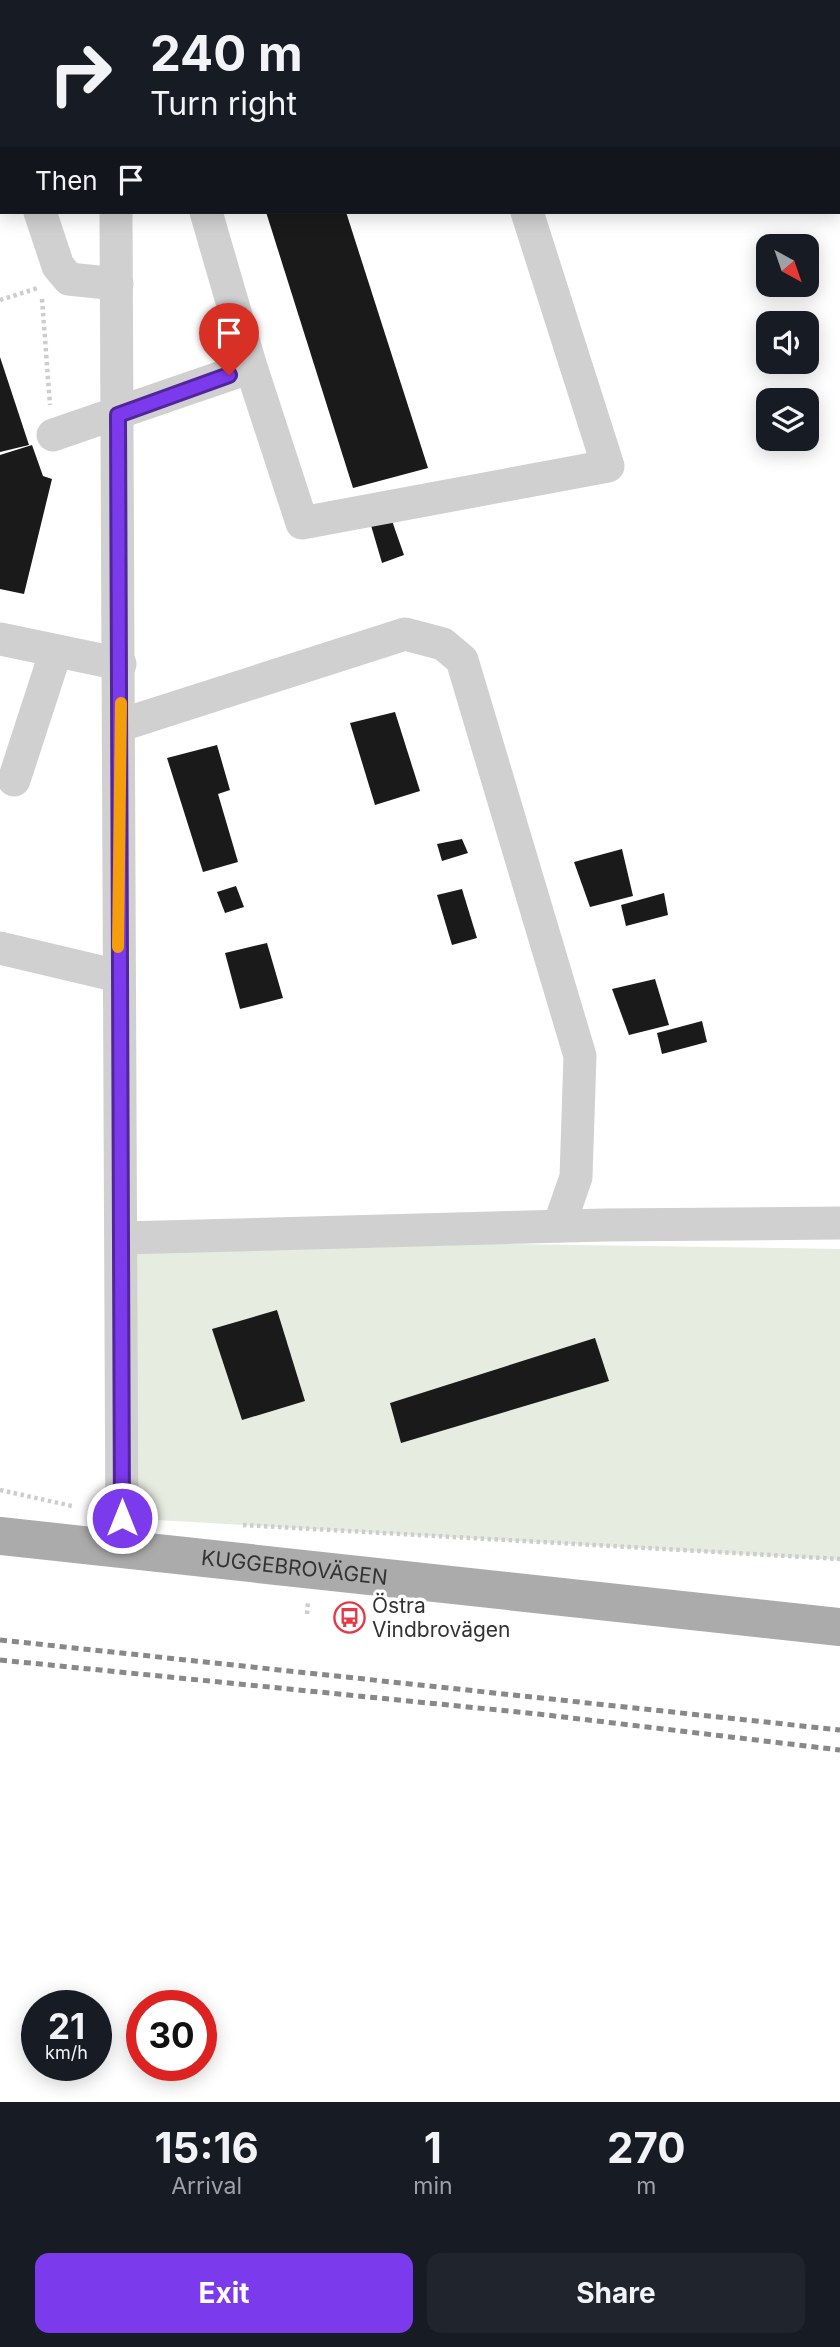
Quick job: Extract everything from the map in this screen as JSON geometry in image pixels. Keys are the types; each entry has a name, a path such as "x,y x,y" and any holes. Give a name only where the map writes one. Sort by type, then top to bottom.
{"main road":[{"name":"KUGGEBROVÄGEN","path":"0,1536 122,1533 840,1627"}],"street":[{"path":"41,214 58,266 69,279 117,284"},
{"path":"116,214 121,724 118,975 122,1238 122,1533"},
{"path":"207,214 251,367 302,523 608,466 528,214"},
{"path":"52,435 118,415 251,367"},
{"path":"121,724 405,634 443,644 462,660 580,1056 576,1177 559,1227"},
{"path":"0,639 120,664"},
{"path":"14,780 56,651"},
{"path":"0,948 118,975"},
{"path":"122,1238 840,1223"}],"path":[{"path":"41,287 52,435"},
{"path":"0,1490 122,1533"},
{"path":"232,1524 840,1559"}],"shaded area":[{"path":"122,1238 840,1249 840,1560 122,1518"}],"building":[{"path":"267,214 347,214 428,468 353,488"},
{"path":"0,357 29,445 0,452"},
{"path":"32,445 43,476 52,479 24,594 0,589 0,455"},
{"path":"391,518 404,555 382,563 370,522"},
{"path":"395,712 420,791 375,805 350,723"},
{"path":"217,745 230,790 218,794 238,862 203,872 167,758"},
{"path":"462,839 468,853 442,861 437,844"},
{"path":"622,849 633,896 590,907 574,862"},
{"path":"236,886 244,907 225,913 217,892"},
{"path":"462,889 477,938 452,945 437,895"},
{"path":"664,893 668,915 626,926 621,905"},
{"path":"267,943 283,998 240,1009 225,953"},
{"path":"655,979 669,1025 629,1035 612,989"},
{"path":"702,1021 707,1042 662,1054 657,1033"},
{"path":"277,1310 305,1401 242,1420 212,1329"},
{"path":"595,1338 609,1381 401,1443 390,1403"}],"railway":[{"path":"0,1640 840,1730"},
{"path":"0,1660 538,1714 840,1750"}],"slow traffic":[{"path":"118,947 121,703"}],"place":[{"name":"Östra Vindbrovägen","path":"349,1618"}],"route":[{"path":"122,1518 118,415 229,375"}]}
